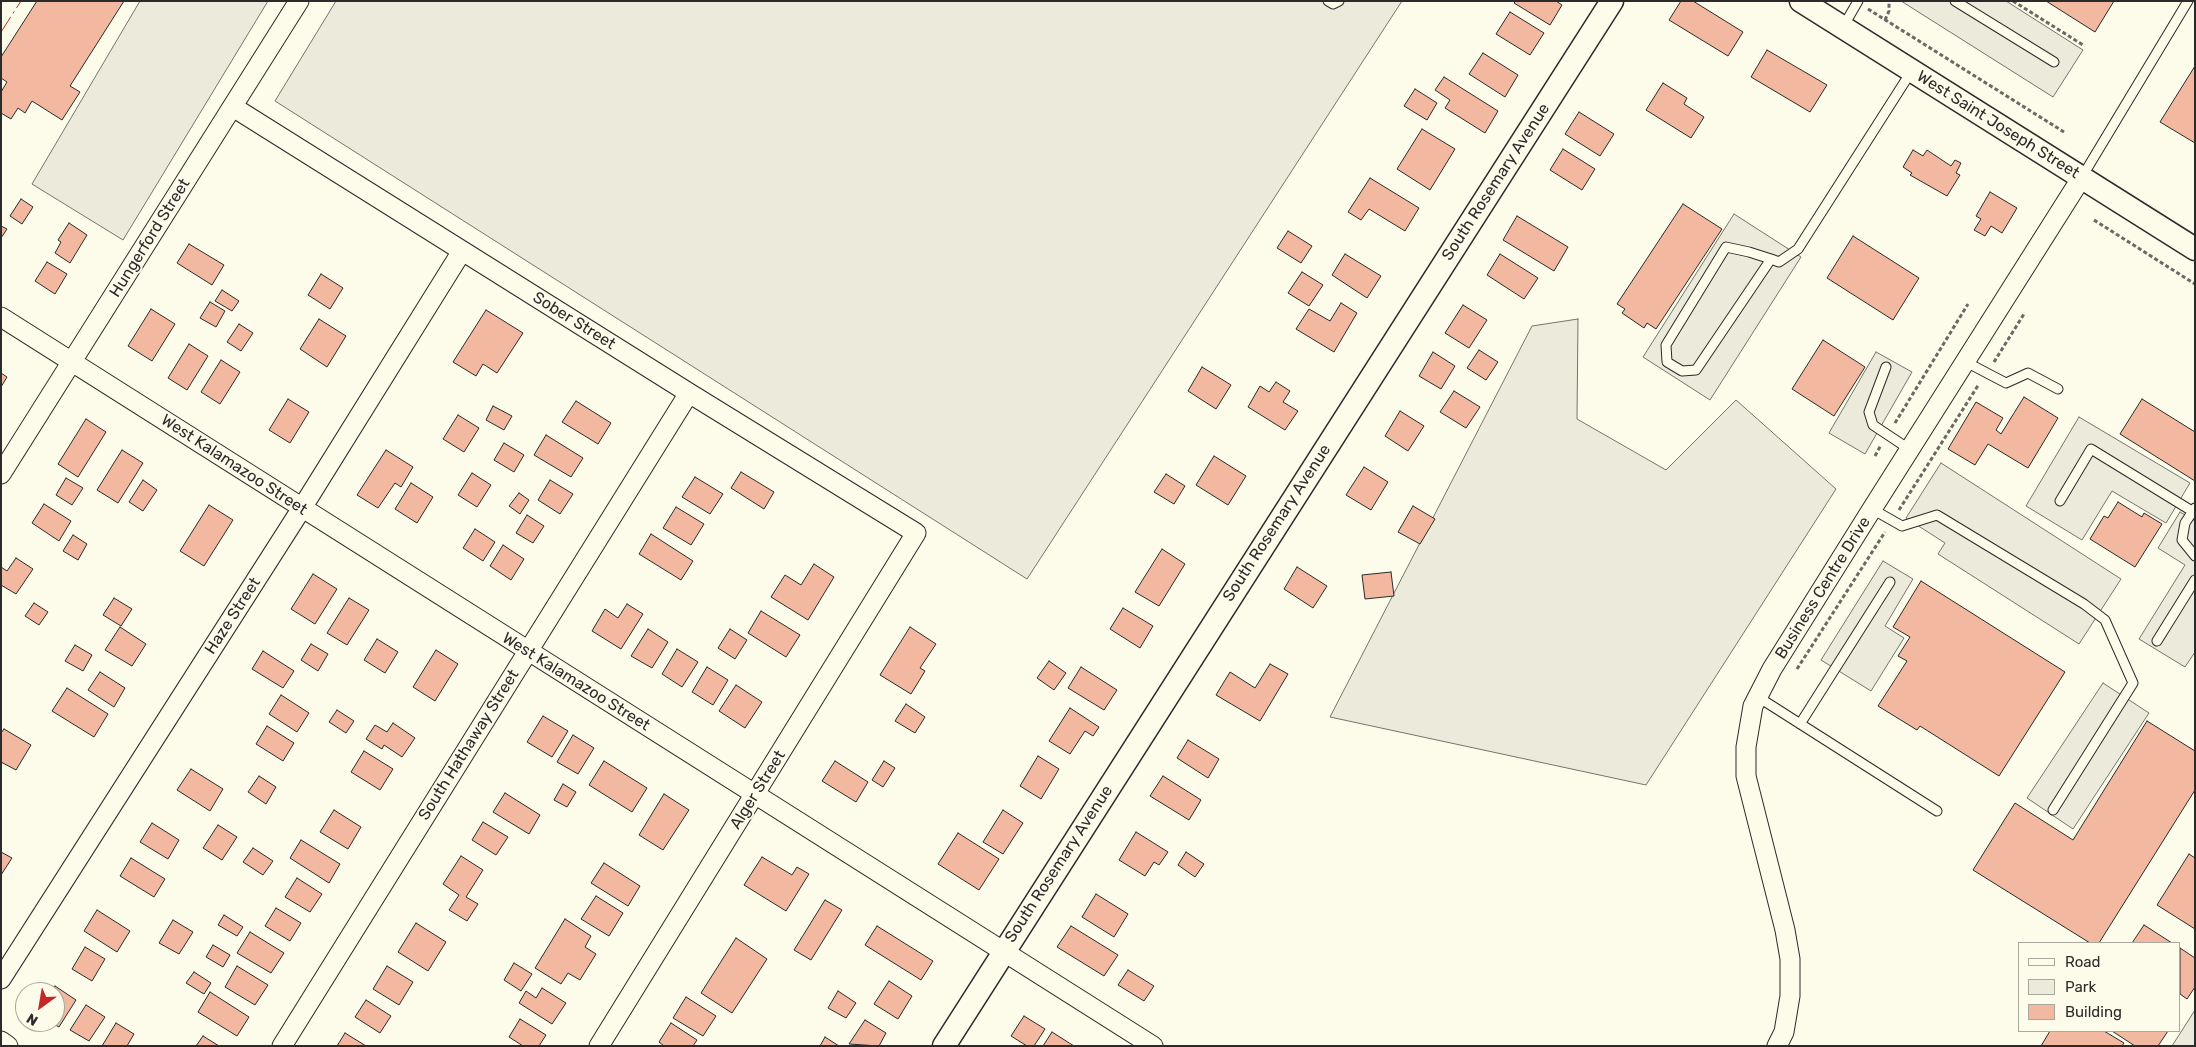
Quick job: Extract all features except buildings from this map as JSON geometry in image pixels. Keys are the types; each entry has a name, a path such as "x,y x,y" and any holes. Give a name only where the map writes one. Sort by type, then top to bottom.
{"street":[{"name":"South Rosemary Avenue","path":"944,1046 1612,1"},
{"name":"West Saint Joseph Street","path":"1801,1 2195,249"},
{"name":"Hungerford Street","path":"1,474 233,106 293,5"},
{"name":"Sober Street","path":"233,106 689,393 916,533"},
{"name":"Business Centre Drive","path":"1777,1046 1784,1032 1790,996 1790,959 1785,930 1746,776 1746,747 1753,706 1772,669 1872,508 2082,177"},
{"name":"Haze Street","path":"1,980 302,508 462,251"},
{"name":"West Kalamazoo Street","path":"1,317 1152,1046"},
{"name":"South Hathaway Street","path":"282,1046 689,393"},
{"name":"Alger Street","path":"599,1046 916,533"},
{"path":"1,1041 8,1046"}],"lane":[{"path":"1328,1 1332,4 1339,1"},
{"path":"1955,1 2054,62"},
{"path":"2082,177 2188,1"},
{"path":"1843,28 1858,2"},
{"path":"1771,259 1696,370 1682,371 1667,362 1666,345 1726,247 1771,259 1779,262 1798,249 1911,72"},
{"path":"1964,361 2006,383 2028,373 2058,389"},
{"path":"1886,367 1869,412 1873,425 1909,450"},
{"path":"2060,501 2091,449 2194,510 2185,523 2182,540 2195,556"},
{"path":"1872,508 1902,526 1937,515 2084,604 2105,620 2133,683 2054,810"},
{"path":"2156,641 2195,580"},
{"path":"1800,724 1890,582"},
{"path":"1758,697 1937,812"}],"path":[{"path":"1885,20 1889,11 1889,1"},
{"path":"2013,1 2083,45"},
{"path":"1858,2 2064,132"},
{"path":"2094,220 2195,284"},
{"path":"1875,456 1968,304"},
{"path":"1798,669 2024,314"}],"green space":[{"path":"1578,319 1577,419 1666,470 1736,400 1836,489 1646,785 1330,717 1532,326"}],"shaded area":[{"path":"140,1 268,1 123,240 32,184"},
{"path":"336,1 1402,1 1027,579 275,101"},
{"path":"1901,1 2006,1 2083,50 2053,97"},
{"path":"1734,214 1801,257 1710,400 1643,357"},
{"path":"1876,352 1912,372 1865,454 1829,433"},
{"path":"2079,417 2190,483 2166,523 2112,491 2082,540 2026,506"},
{"path":"1941,463 2121,579 2079,644 1938,554 1945,543 1906,518"},
{"path":"2180,512 2195,521 2195,652 2185,667 2139,639 2185,565 2158,548"},
{"path":"1883,561 1913,579 1885,626 1904,638 1871,691 1821,660"},
{"path":"2103,683 2149,713 2073,829 2027,798"},
{"path":"2195,1010 2195,1046 2172,1046"}],"power":[{"path":"1,32 21,1"}]}
